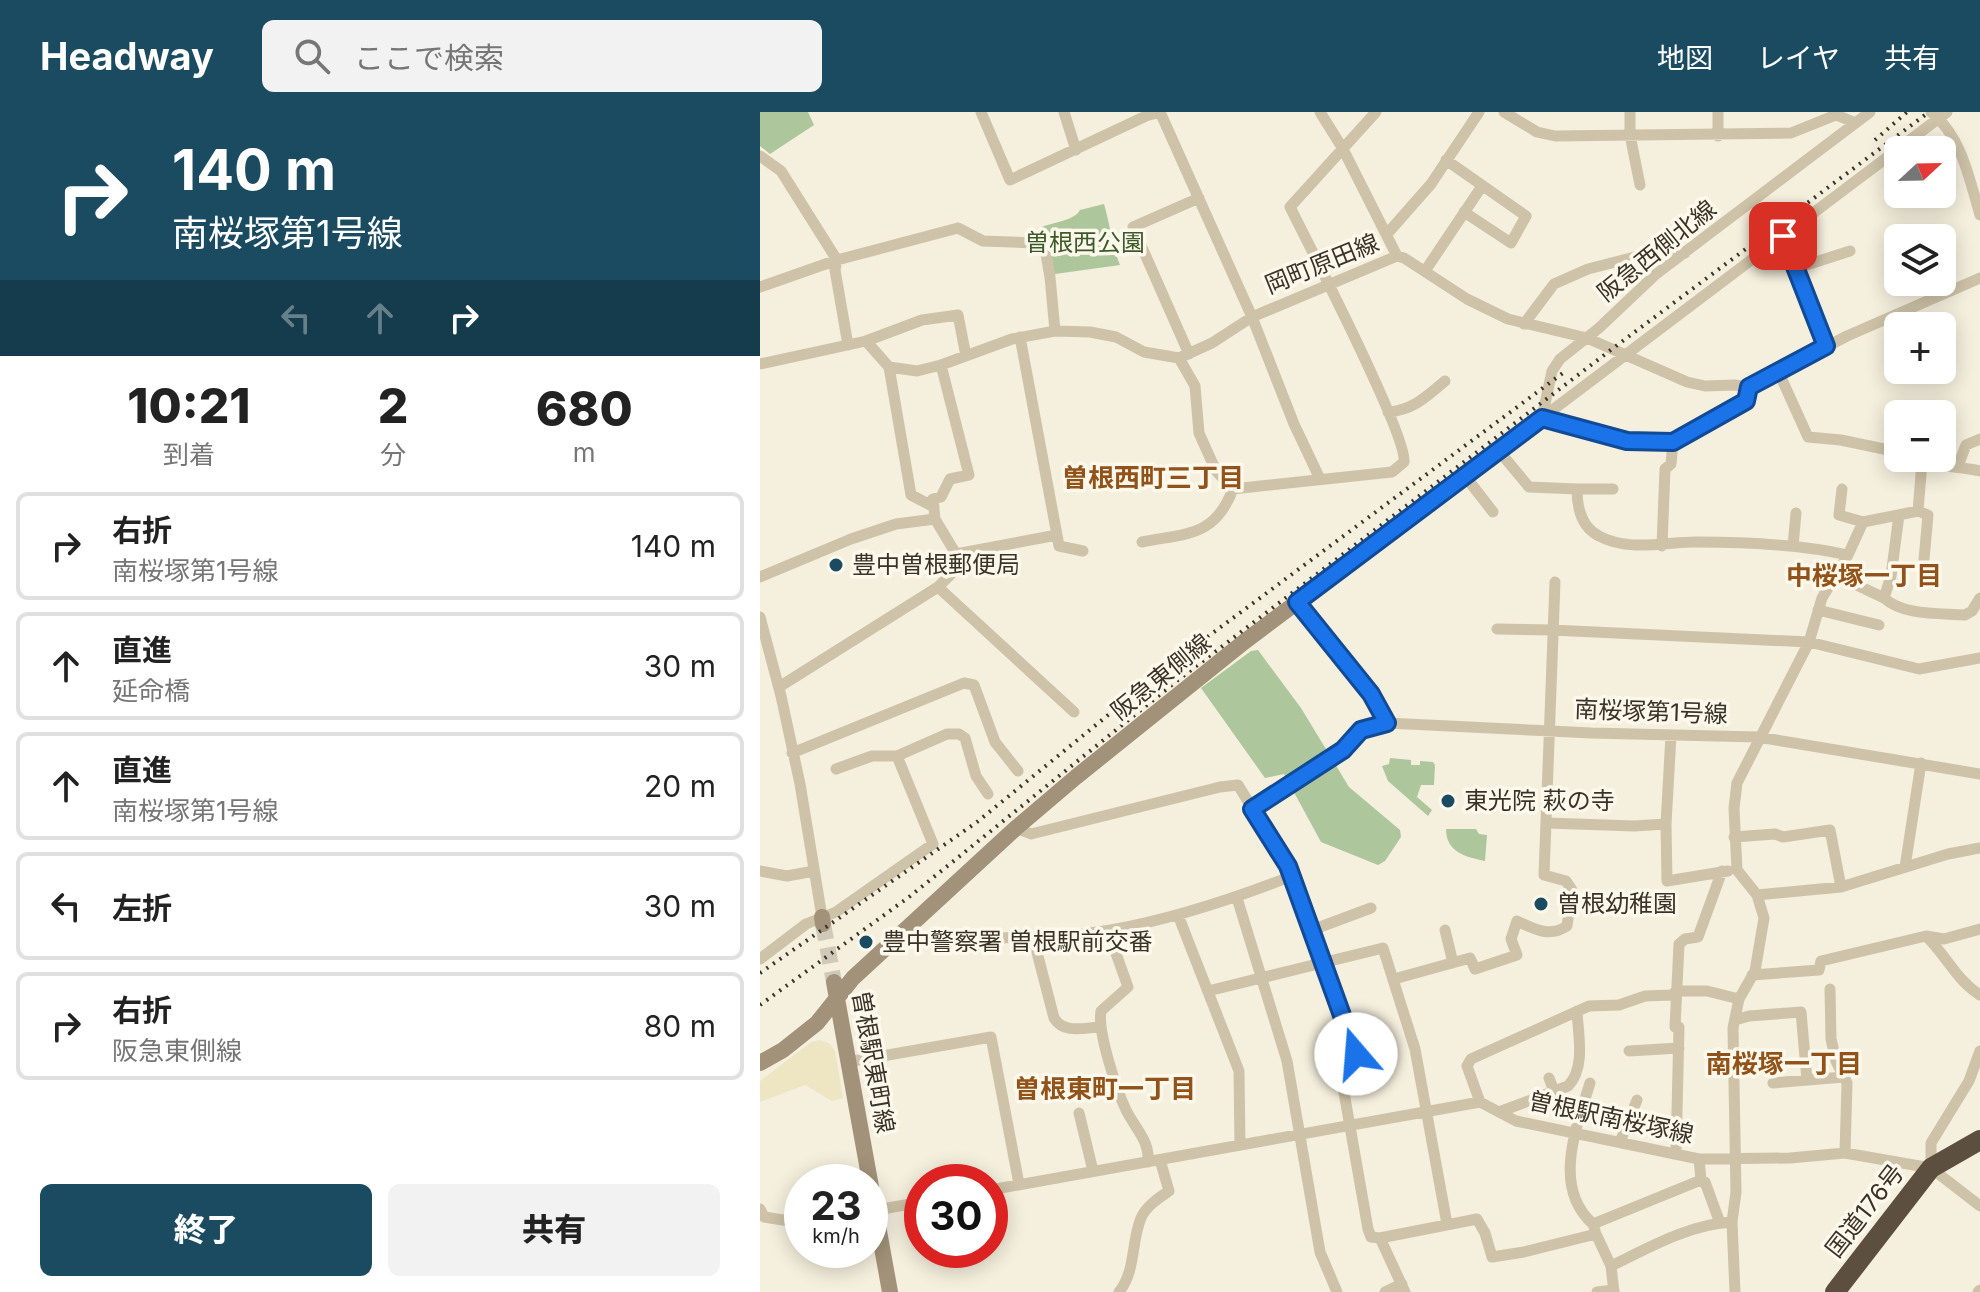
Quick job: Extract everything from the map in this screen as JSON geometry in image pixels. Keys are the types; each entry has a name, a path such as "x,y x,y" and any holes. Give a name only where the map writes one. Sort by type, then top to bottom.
{"highway":[{"name":"国道176号","path":"1835,1292 1931,1168 1980,1140"}],"street":[{"path":"981,112 1010,180 1145,114 1160,112 1252,317 1294,424 1320,479"},
{"path":"1064,112 1076,150"},
{"path":"1320,112 1343,149 1397,256"},
{"path":"1233,489 1392,472 1401,465 1405,455 1388,412 1290,207 1376,112"},
{"path":"1387,234 1431,184 1479,112"},
{"path":"1504,112 1537,132 1555,136 1791,133 1836,115 1856,123"},
{"path":"1630,112 1630,135 1640,185"},
{"path":"1718,112 1718,136"},
{"name":"阪急西側北線","path":"1587,338 1656,274 1870,112"},
{"path":"1938,114 1963,155 1980,215"},
{"name":"阪急東側線","path":"760,1063 783,1050 817,1023 853,978 1016,828 1185,687 1783,236 1938,114"},
{"path":"760,156 781,171 837,260 835,270 848,345"},
{"path":"1446,160 1526,216 1511,243 1464,212"},
{"path":"1425,271 1482,186"},
{"path":"1199,198 1133,227 1195,386 1199,433 1216,471 1233,489"},
{"path":"760,287 837,260 958,228 983,241 1036,243 1045,249 1055,331"},
{"path":"1783,236 1826,346"},
{"path":"1524,324 1554,284 1588,269 1670,248 1685,253"},
{"path":"1797,268 1850,251"},
{"name":"岡町原田線","path":"1184,356 1212,343 1252,317 1397,256 1467,299 1508,319 1587,338 1687,382 1705,386 1749,387 1826,346 1980,278"},
{"path":"760,364 866,341 922,320 958,315 966,356"},
{"path":"889,367 917,371 1020,337 1055,331 1090,332 1116,337 1144,352 1184,356"},
{"path":"1020,337 1059,546 1083,551"},
{"path":"1587,338 1560,359 1552,371 1542,418 1627,441 1673,442 1746,401 1749,387"},
{"path":"866,341 889,367 911,495 935,513"},
{"path":"779,687 938,587 955,570 956,554 935,513 933,499 941,497 950,479 969,475 941,365"},
{"path":"1779,373 1808,437 1884,449"},
{"path":"1388,412 1402,411 1418,404 1445,381"},
{"path":"1980,439 1966,445 1958,466 1980,471"},
{"path":"1662,546 1665,469 1671,464 1673,442"},
{"path":"1499,451 1529,487 1613,489"},
{"path":"1917,472 1918,511"},
{"path":"1465,476 1493,512"},
{"path":"1142,542 1204,530 1226,508 1233,489"},
{"path":"1577,489 1578,510 1597,536 1635,544 1662,546 1692,542 1793,546 1848,555"},
{"path":"1842,489 1839,515 1863,522 1918,511 1928,515 1922,582"},
{"path":"760,577 851,539 935,513"},
{"path":"1793,546 1796,513"},
{"path":"1884,598 1891,576 1899,515"},
{"path":"1726,1223 1736,1192 1735,1020 1739,999 1752,975 1764,918 1757,895 1737,870 1734,837 1737,783 1809,642 1822,598 1848,555 1863,522"},
{"path":"956,554 1057,535"},
{"path":"1836,575 1905,609 1965,615 1972,611 1980,598"},
{"path":"1394,979 1470,958 1475,969 1517,955 1511,939 1517,921 1542,932 1558,932 1567,926 1572,890 1566,881 1544,875 1555,582"},
{"path":"938,587 1074,712"},
{"path":"1297,602 1371,694 1387,723"},
{"path":"1818,610 1879,625"},
{"path":"760,617 764,647 779,687 822,920"},
{"path":"1497,629 1809,642 1919,669 1980,658"},
{"path":"792,753 964,683 974,685 995,742 1018,771"},
{"name":"南桜塚第1号線","path":"1252,809 1343,750 1361,730 1387,723 1758,737 1980,774"},
{"path":"836,769 872,756 897,756 947,734 959,734 965,738 976,776 988,794"},
{"path":"1671,735 1666,824 1667,881 1737,870"},
{"path":"760,959 806,924 822,920 839,910 933,844 897,756"},
{"path":"1905,867 1921,763"},
{"path":"1016,828 1031,834 1238,785 1292,876 1356,1054 1341,1060 1339,1064 1371,1237 1380,1238 1477,1219 1492,1257 1524,1252 1595,1229 1701,1180"},
{"path":"1547,823 1666,824"},
{"path":"1734,837 1775,834 1783,837 1830,830 1841,887"},
{"path":"1757,895 1841,887 1980,848"},
{"path":"760,871 787,876 814,871"},
{"path":"1676,1154 1679,1027 1675,1027 1679,944 1685,939 1698,937 1722,871"},
{"path":"898,937 918,941 1108,931 1237,898 1292,876"},
{"path":"1237,898 1287,1061 1320,1252 1337,1292"},
{"path":"1312,930 1371,908"},
{"path":"1178,915 1239,1071 1240,1145"},
{"path":"1752,975 1819,970 1821,961 1926,936 1944,939 1980,929"},
{"path":"1445,930 1453,963"},
{"path":"1108,931 1128,987 1101,1011 1100,1027 1124,1105 1148,1145 1169,1191 1151,1204 1141,1218 1127,1282 1119,1292"},
{"path":"1926,936 1939,948 1968,988 1980,995"},
{"path":"1033,937 1054,1018 1059,1026 1070,1029 1100,1027"},
{"path":"1208,991 1383,948 1415,1049 1447,1224"},
{"name":"曽根駅東町線","path":"834,982 865,1164"},
{"path":"1830,989 1831,1039 1836,1061 1847,1083 1845,1153"},
{"path":"1008,1186 1480,1102 1467,1066 1471,1059 1589,1006 1619,1005 1645,996 1672,995 1676,991 1707,991 1739,999"},
{"path":"1499,1112 1568,1086 1576,1075 1580,1051 1577,1011"},
{"path":"1735,1020 1801,1012 1807,1080"},
{"path":"848,1062 991,1037 1019,1184"},
{"path":"1629,1051 1679,1048"},
{"path":"1931,1168 1931,1143 1969,1081 1980,1051"},
{"path":"1773,1083 1844,1077"},
{"path":"1549,1078 1554,1091"},
{"path":"1590,1083 1574,1133 1570,1178 1573,1197 1595,1229 1611,1266 1614,1291 1597,1292"},
{"path":"1620,1142 1637,1100"},
{"name":"曽根駅南桜塚線","path":"1480,1102 1516,1121 1699,1159 1790,1158 1845,1153 1931,1168 1980,1206"},
{"path":"1079,1113 1093,1171"},
{"path":"1699,1159 1701,1180 1705,1182 1726,1223 1735,1292"},
{"path":"761,1215 784,1219"},
{"path":"1611,1266 1670,1238 1726,1223"},
{"path":"1380,1238 1404,1288 1385,1292"},
{"name":"曽根駅東町線","path":"885,1268 890,1292"}],"green space":[{"path":"760,112 808,112 814,125 770,154 760,146"},
{"name":"曽根西公園","path":"1104,204 1120,265 1055,274 1042,227 1069,219 1080,210"},
{"path":"1258,650 1301,708 1349,787 1400,830 1401,837 1385,861 1378,865 1321,842 1284,774 1265,778 1201,688 1251,651"},
{"path":"1390,758 1411,760 1411,765 1420,765 1420,761 1435,765 1434,785 1421,785 1417,797 1432,810 1428,816 1388,781 1382,766 1389,764"},
{"path":"1446,829 1476,829 1479,834 1487,835 1485,861 1454,849"}],"shaded area":[{"path":"820,1040 830,1044 835,1051 843,1098 832,1101 805,1085 760,1102 760,1081 811,1042"}],"tunnel":[{"path":"823,924 834,982"}],"railway":[{"path":"1875,140 1907,112"},
{"path":"760,1005 909,897 1178,680 1929,112"},
{"path":"760,973 977,822 1167,667 1567,370"}],"place":[{"name":"豊中曽根郵便局","path":"836,565"},
{"name":"東光院 萩の寺","path":"1448,801"},
{"name":"曽根幼稚園","path":"1541,904"},
{"name":"豊中警察署 曽根駅前交番","path":"866,942"}],"district":[{"name":"曽根西町三丁目","path":"1153,478"},
{"name":"中桜塚一丁目","path":"1864,576"},
{"name":"南桜塚一丁目","path":"1784,1064"},
{"name":"曽根東町一丁目","path":"1105,1089"}],"route":[{"path":"1356,1054 1288,866 1252,809 1343,750 1361,730 1387,723 1371,694 1297,602 1542,418 1627,441 1673,442 1746,401 1749,387 1826,346 1783,236"}]}
